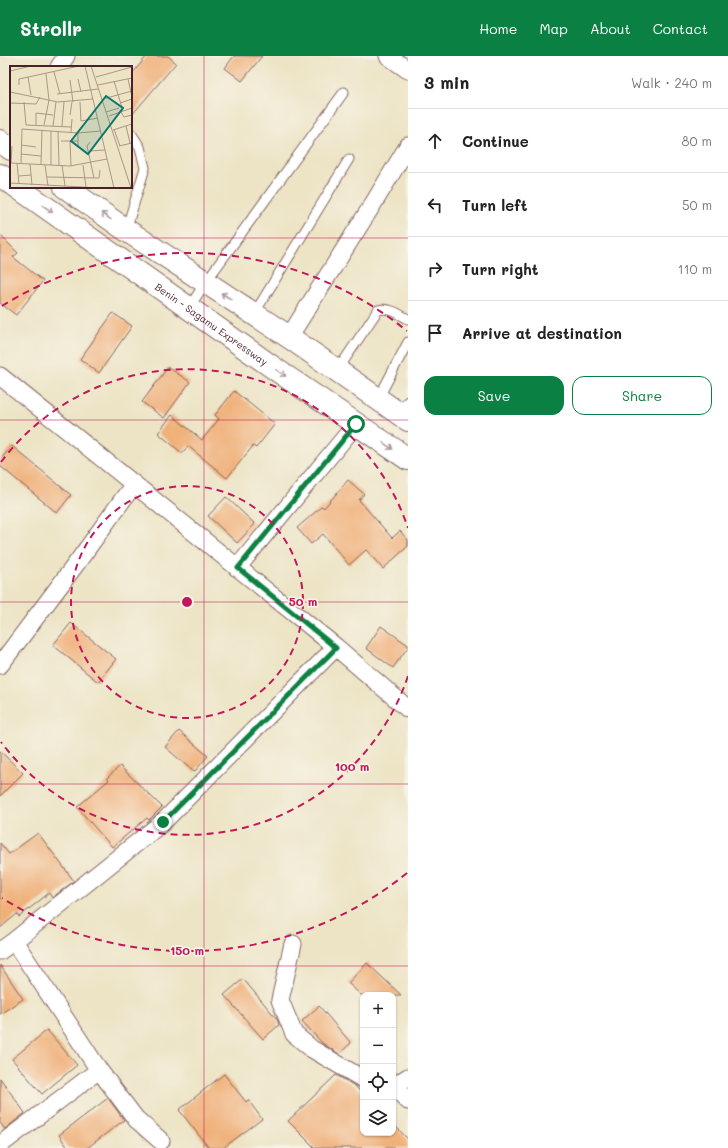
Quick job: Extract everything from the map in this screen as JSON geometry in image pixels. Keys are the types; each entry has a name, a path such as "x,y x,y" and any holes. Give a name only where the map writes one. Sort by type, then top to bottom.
{"highway":[{"path":"0,175 10,182"},
{"name":"Benin - Sagamu Expressway","path":"17,188 408,459"},
{"path":"67,188 126,230 205,283 290,337 378,399 404,411"}],"street":[{"path":"60,66 66,56"},
{"path":"388,56 408,70"},
{"path":"290,337 374,204 408,146"},
{"path":"0,376 238,568 408,709"},
{"path":"238,568 356,424"},
{"path":"0,665 134,484"},
{"path":"0,950 14,941 163,822 336,648"},
{"path":"14,941 99,1070 136,1119 161,1141"},
{"path":"293,944 280,1000 294,1034 312,1049 360,1076"},
{"path":"0,1144 99,1070"},
{"path":"396,1086 408,1077"},
{"path":"396,1089 408,1101"}],"lane":[{"path":"189,308 205,283 344,92"},
{"path":"126,230 145,168 140,147 132,135"},
{"path":"254,314 349,159"},
{"path":"337,371 378,310 384,308 408,319"},
{"path":"378,399 408,342"}],"building":[{"path":"147,56 168,56 176,63 132,115 132,74"},
{"path":"234,56 262,56 242,81 225,68"},
{"path":"0,235 18,253 13,257 43,281 16,315 0,303"},
{"path":"113,313 132,326 99,373 80,359"},
{"path":"168,367 190,382 164,418 142,402"},
{"path":"234,391 275,424 256,448 253,446 227,478 188,446 182,453 158,433 172,415 202,440 219,419 215,415"},
{"path":"12,446 71,495 57,513 0,466 0,460"},
{"path":"348,480 364,494 359,500 392,538 400,531 408,540 408,546 383,569 366,550 349,565 323,534 311,544 297,528 322,506 324,508"},
{"path":"226,497 255,524 237,543 208,516"},
{"path":"71,623 116,659 98,682 53,645"},
{"path":"381,626 408,645 393,668 366,648"},
{"path":"179,731 208,756 194,772 165,747"},
{"path":"0,751 23,773 0,796"},
{"path":"120,766 162,807 149,820 147,818 112,847 77,807 109,780 107,778"},
{"path":"38,833 74,881 52,898 49,893 19,917 17,914 0,928 0,843 9,854"},
{"path":"367,963 401,995 396,995 396,992 360,992 360,994 348,983"},
{"path":"0,965 23,999 0,1014"},
{"path":"243,979 277,1019 279,1025 263,1039 224,995"},
{"path":"319,1006 351,1043 339,1054 322,1043 302,1021"},
{"path":"47,1030 77,1065 42,1094 12,1059"},
{"path":"224,1074 246,1102 248,1100 262,1119 223,1148 209,1148 179,1110"},
{"path":"336,1075 355,1086 360,1091 360,1136 396,1136 396,1127 408,1139 408,1148 315,1148 288,1121"},
{"path":"0,1078 25,1113 5,1129 0,1123"},
{"path":"108,1098 124,1120 87,1148 68,1148 59,1135"}],"route":[{"path":"163,822 248,734 336,648 238,568 356,424"}]}
